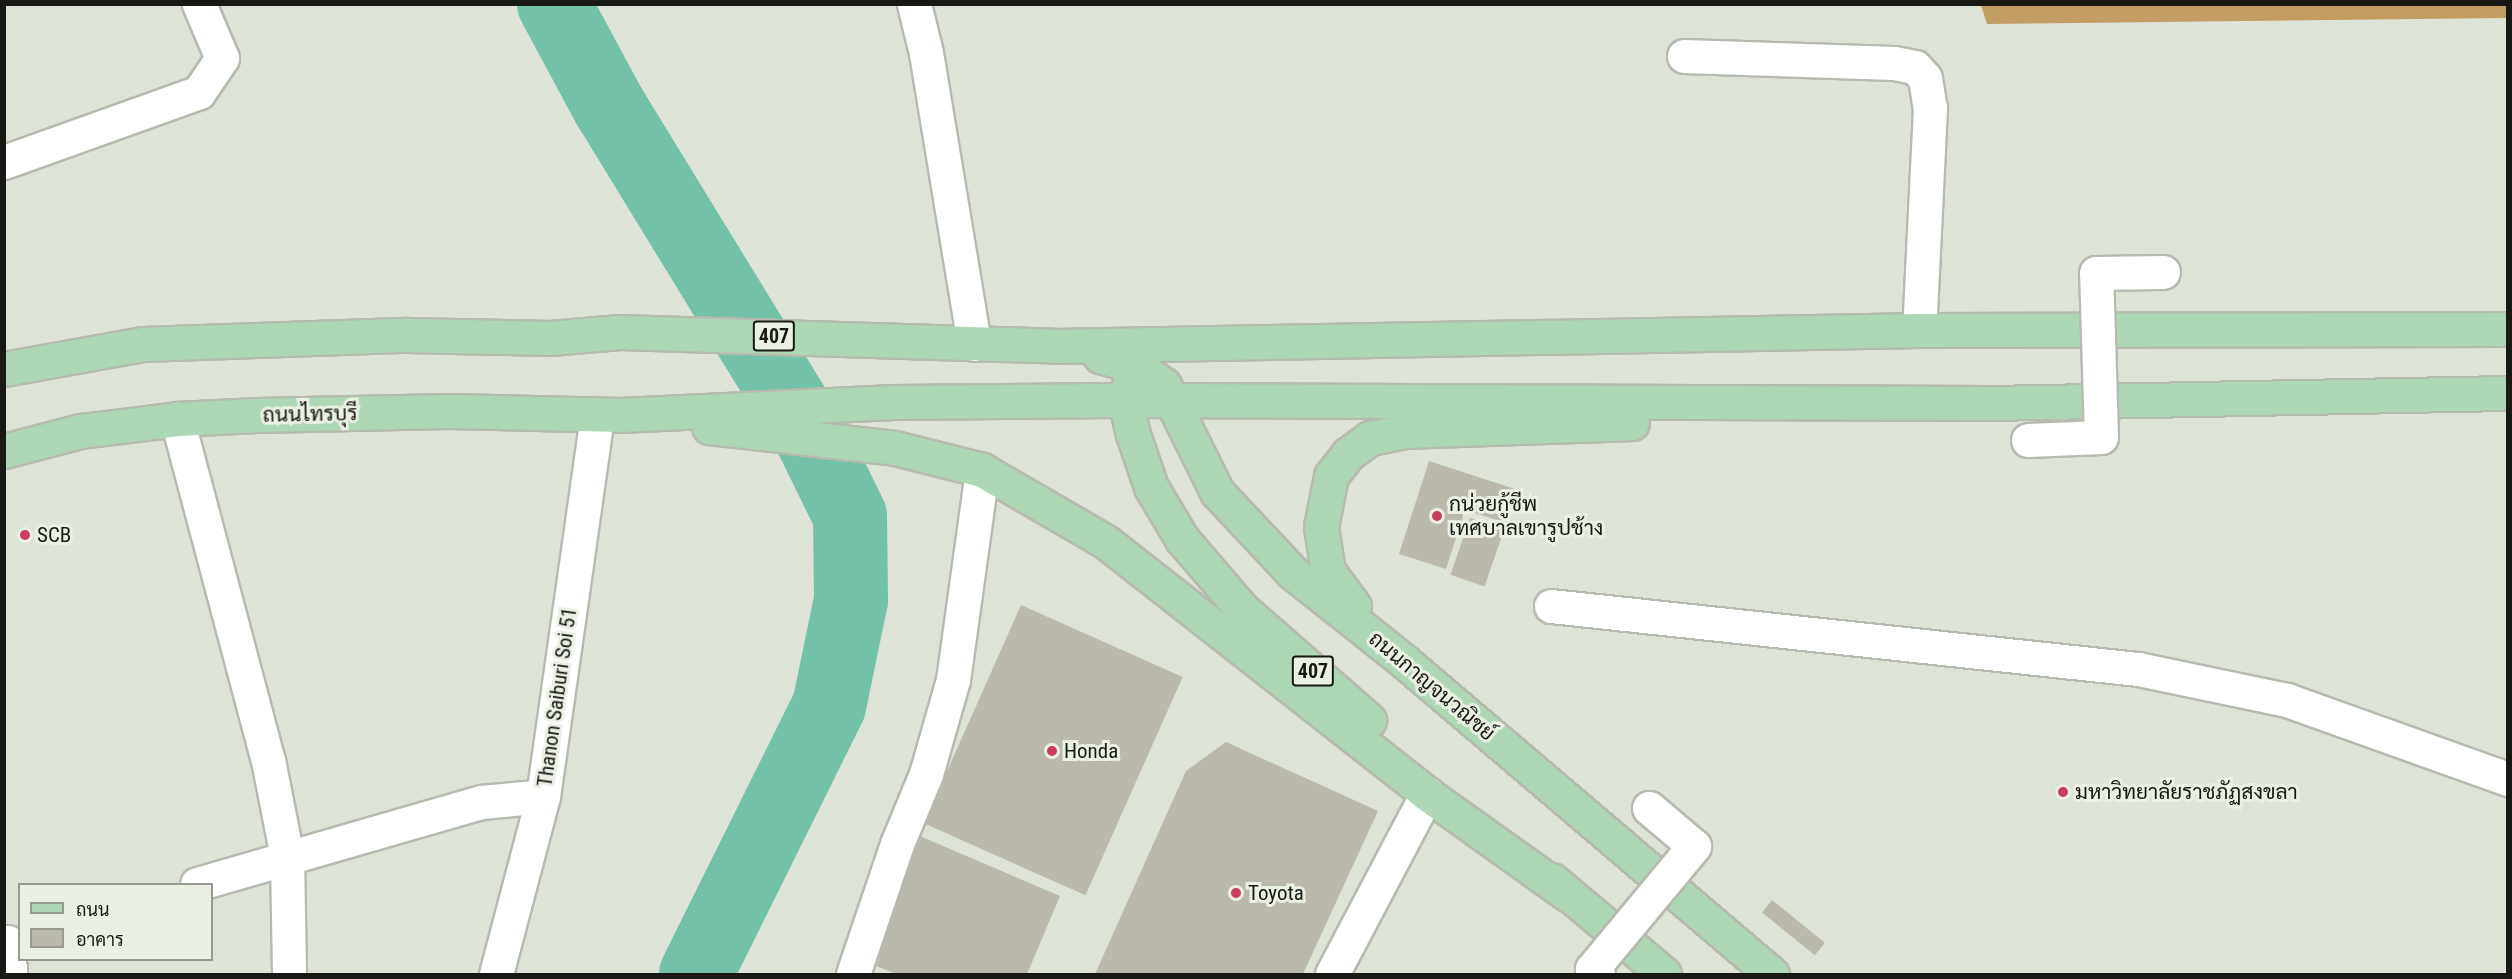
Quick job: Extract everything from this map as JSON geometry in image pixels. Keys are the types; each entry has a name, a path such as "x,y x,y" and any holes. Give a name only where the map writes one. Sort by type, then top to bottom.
{"main road":[{"path":"1125,400 1145,355 1919,330 2508,329"},
{"name":"407","path":"4,369 143,344 407,335 550,338 620,332 974,344"},
{"name":"ถนนกาญจนวณิชย์","path":"974,344 1054,346 1145,355 1173,401 1217,492 1292,572 1405,662 1772,975"},
{"path":"608,415 894,402 1125,400 1821,402 2508,393"},
{"name":"407","path":"1125,400 1151,487 1182,539 1242,609 1567,894 1664,975"},
{"path":"1405,662 1346,598 1328,571 1321,549 1321,527 1331,476 1348,454 1370,438 1405,431 1727,420 1821,402"},
{"name":"ถนนไทรบุรี","path":"4,451 81,431 177,419 449,411 608,415"},
{"path":"608,415 895,448 982,470 1106,542 1427,794 1567,894"}],"street":[{"path":"4,162 20,153 199,92 222,58 199,4"},
{"path":"914,4 926,53 974,344"},
{"path":"1684,56 1894,63 1915,67 1925,78 1930,108 1919,330"},
{"path":"2028,440 2101,437 2096,273 2163,273"},
{"name":"Thanon Saiburi Soi 51","path":"496,975 543,796 608,415"},
{"path":"177,419 268,760 287,857 289,975"},
{"path":"853,975 897,844 926,774 953,680 982,470"},
{"path":"1551,606 2138,669 2287,700 2508,779"},
{"path":"1332,975 1427,794"},
{"path":"203,883 482,802 543,796"},
{"path":"1598,975 1592,969 1694,846 1649,808"},
{"path":"10,975 11,941"}],"shaded area":[{"path":"2507,4 2507,18 1987,24 1981,5"}],"building":[{"name":"กน่วยกู้ชีพ เทศบาลเขารูปช้าง","path":"1429,461 1518,490 1507,523 1465,510 1446,569 1399,554"},
{"name":"กน่วยกู้ชีพ เทศบาลเขารูปช้าง","path":"1470,518 1504,530 1485,586 1450,575"},
{"name":"Honda","path":"1021,605 1183,677 1085,895 924,823"},
{"name":"Toyota","path":"1226,742 1378,811 1303,974 1095,974 1186,771"},
{"path":"915,834 1060,896 1027,974 896,974 861,960"},
{"path":"1772,900 1825,943 1815,955 1762,912"}],"waterway":[{"path":"554,4 609,106 809,432 850,516 851,600 829,706 696,974"}],"place":[{"name":"กน่วยกู้ชีพ เทศบาลเขารูปช้าง","path":"1437,516"},
{"name":"SCB","path":"25,535"},
{"name":"Honda","path":"1052,751"},
{"name":"มหาวิทยาลัยราชภัฏสงขลา","path":"2063,792"},
{"name":"Toyota","path":"1236,893"}]}
